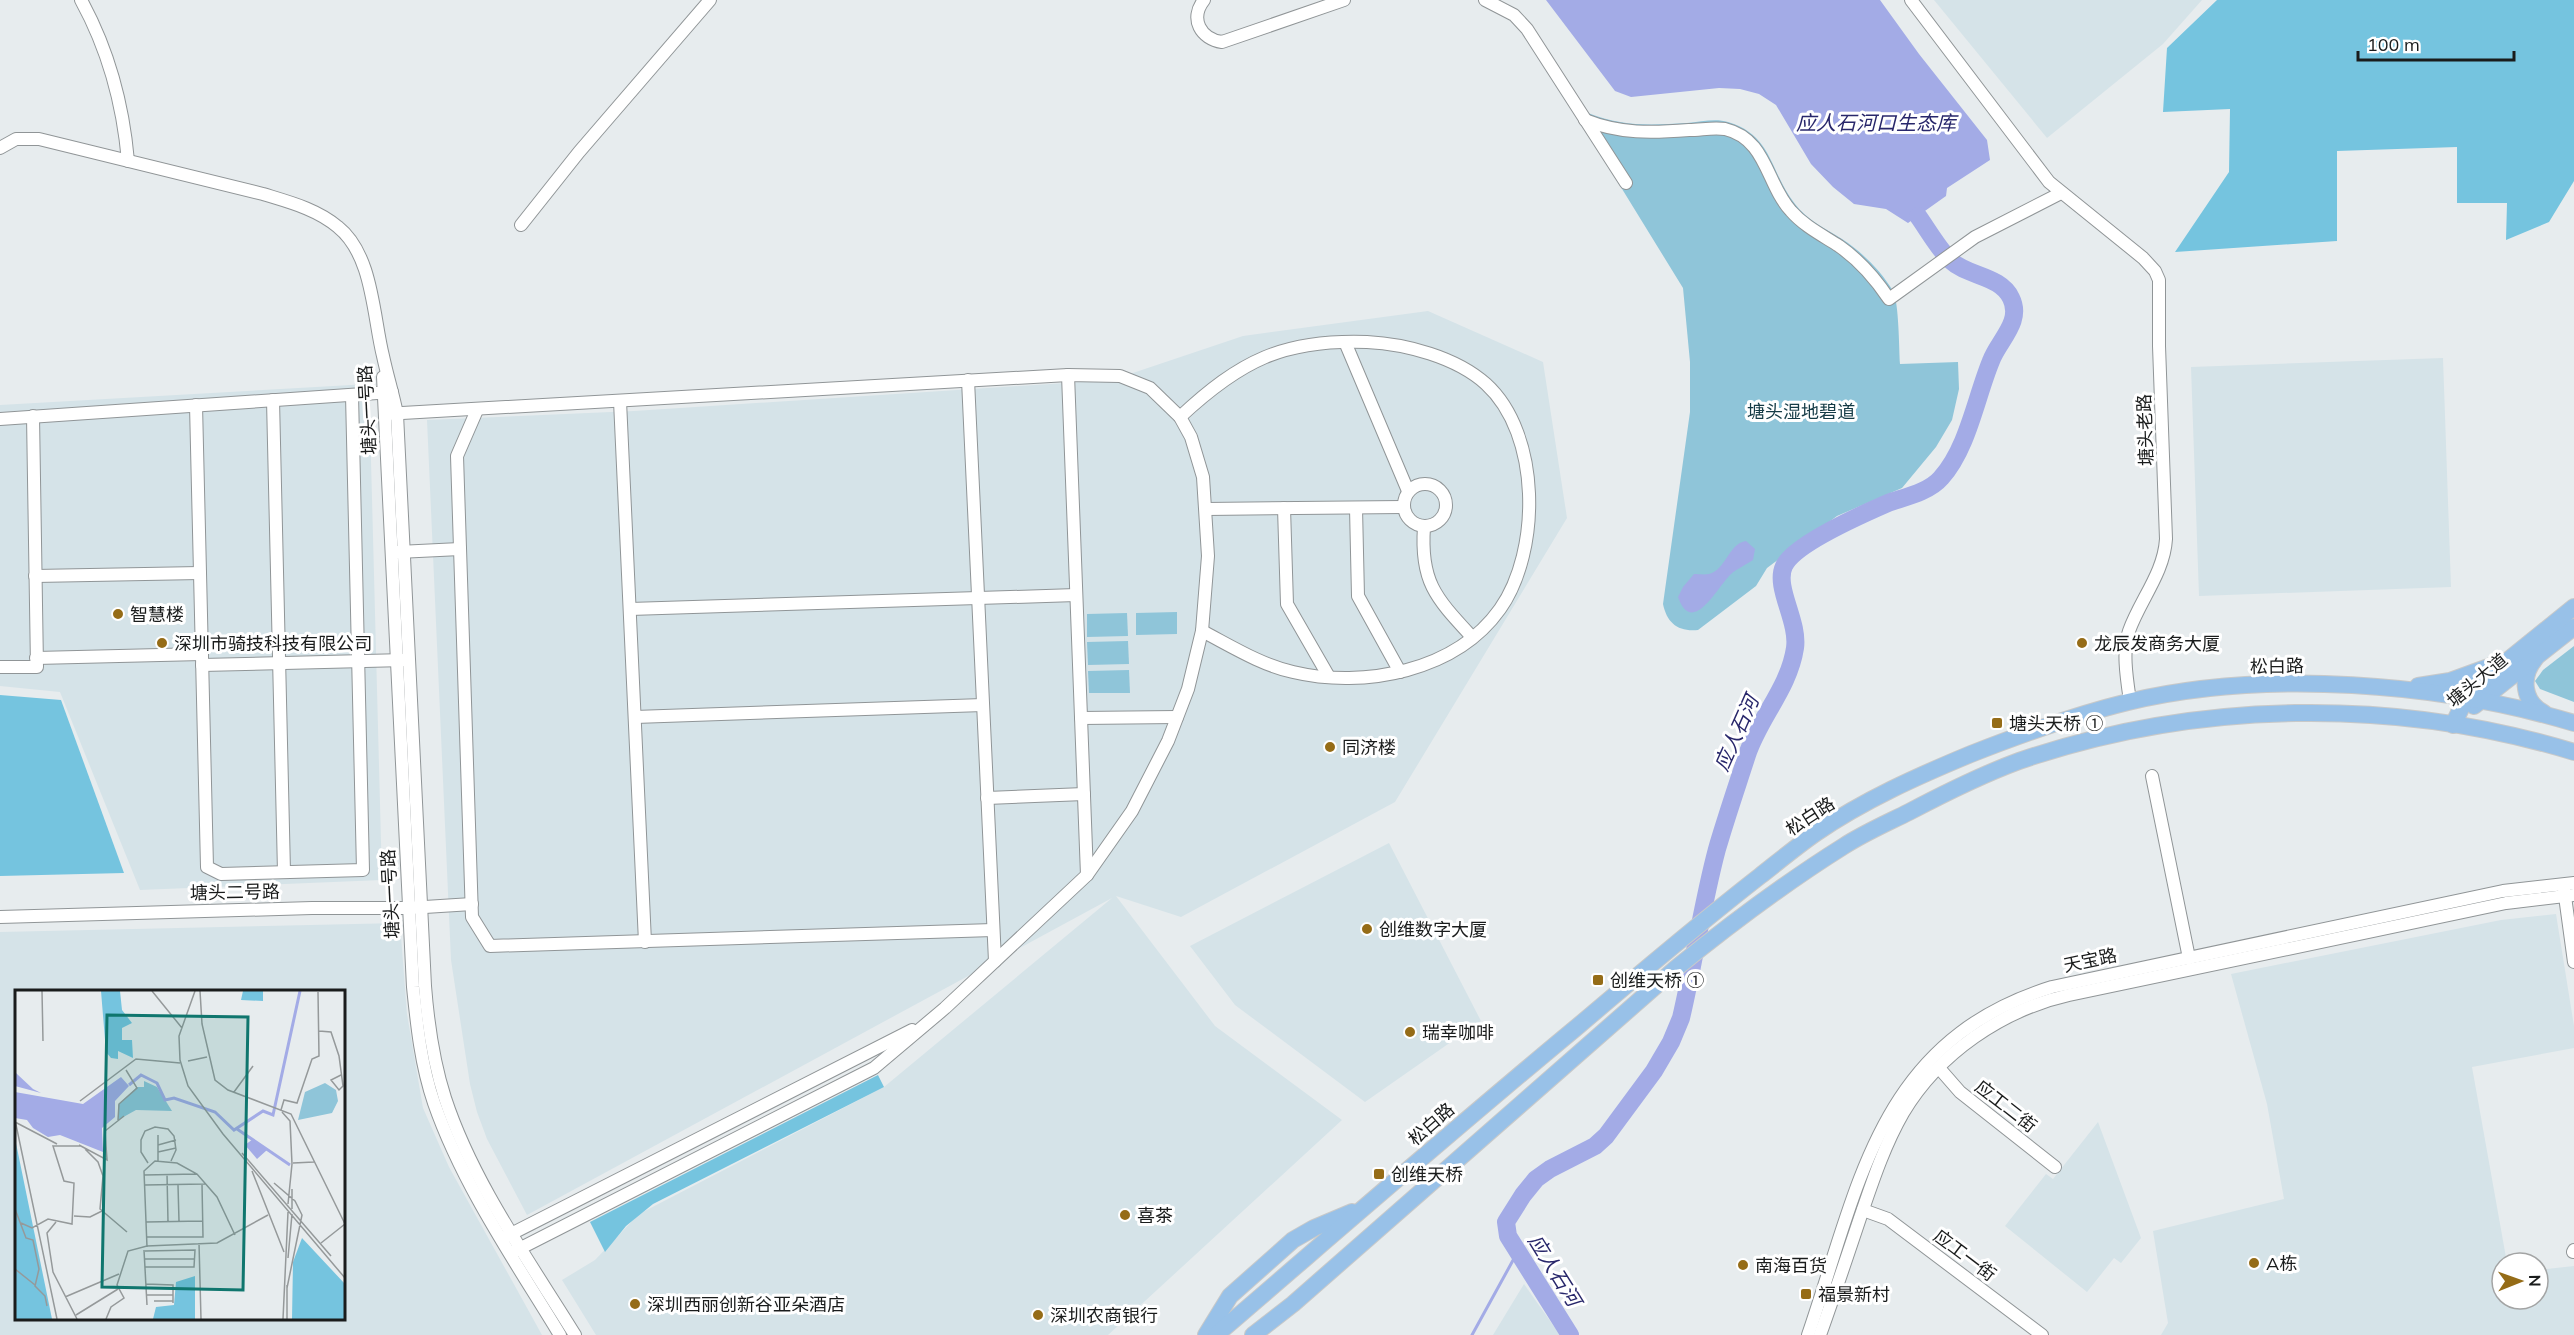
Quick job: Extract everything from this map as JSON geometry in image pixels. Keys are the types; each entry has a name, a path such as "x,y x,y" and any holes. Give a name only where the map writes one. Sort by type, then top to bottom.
{"main road":[{"name":"塘头大道","path":"2472,700 2475,687 2574,607"},
{"name":"塘头大道","path":"2453,724 2472,700 2574,627"},
{"path":"2539,654 2526,674 2525,685 2532,704 2550,716"},
{"path":"2384,688 2422,686 2450,681 2511,657"},
{"name":"松白路","path":"1216,1335 1732,897 1817,832 1914,777 2004,741 2089,712 2130,701 2239,686 2285,684 2384,688 2472,700 2571,722"},
{"path":"1253,1335 1293,1304 1675,969 1730,925 1845,845 1962,784 2018,761 2116,734 2185,721 2247,714 2364,715 2453,724 2567,750"},
{"path":"2567,750 2553,743 2551,730 2558,722 2571,722"},
{"path":"1206,1335 1230,1296 1293,1240 1314,1228 1366,1206"},
{"path":"1268,1335 1293,1304"}],"street":[{"path":"81,0 98,34 113,75 123,118 128,161"},
{"path":"521,225 579,152 710,0"},
{"path":"1204,0 1198,10 1199,29 1213,41 1222,42 1344,0"},
{"path":"1485,0 1497,4 1514,15 1527,30 1626,183"},
{"name":"塘头老路","path":"1911,0 2049,182 2143,258 2155,271 2159,280 2166,539 2163,559 2127,639 2130,701"},
{"path":"1586,120 1626,132 1654,133 1711,128 1736,133 1757,149 1777,193 1790,211 1806,226 1854,258 1873,277 1889,299 1975,237 2061,194"},
{"name":"塘头一号路","path":"0,148 16,139 28,138 274,197 320,214 339,228 351,241 370,289 389,392 415,907 429,1029 439,1076 451,1114 468,1155 507,1236 575,1335"},
{"path":"1345,342 1408,491"},
{"path":"1180,417 1222,380 1252,362 1292,347 1345,342 1397,345 1456,365 1485,383 1507,410 1515,428 1522,447 1529,493 1528,525 1522,557 1512,585 1500,608 1472,637 1441,658 1425,665 1400,672 1358,677 1308,675 1277,668 1202,631"},
{"path":"391,414 1106,374 1135,380 1150,388 1180,417 1191,436 1197,455 1206,509 1208,581 1202,631 1188,689 1145,788 1118,833 1087,874 929,1022 874,1068 516,1250"},
{"path":"1068,375 1087,874"},
{"path":"969,381 994,961"},
{"path":"0,419 389,392"},
{"path":"196,405 207,867 221,874 363,870 352,395"},
{"path":"273,400 284,872"},
{"path":"620,401 645,942"},
{"path":"477,410 457,456 472,917 490,946 993,930"},
{"path":"0,667 37,667 33,416"},
{"path":"1425,483 1441,490 1446,508 1443,517 1434,525 1424,527 1411,522 1403,507 1408,491 1415,485 1425,483"},
{"path":"1206,509 1403,507"},
{"path":"1284,508 1287,604 1329,677"},
{"path":"1356,508 1358,596 1400,672"},
{"path":"1424,527 1423,562 1433,590 1442,604 1472,637"},
{"path":"398,552 460,549"},
{"path":"35,576 200,573"},
{"path":"630,609 1076,595"},
{"path":"36,658 202,659 279,663 403,660"},
{"path":"635,717 983,705"},
{"path":"1081,718 1177,717"},
{"path":"2152,776 2189,958"},
{"path":"987,798 1084,794"},
{"path":"2569,889 2574,962"},
{"name":"天宝路","path":"1808,1335 1863,1170 1880,1129 1899,1096 1921,1068 1978,1020 2026,995 2052,987 2503,891 2569,889"},
{"name":"天宝路","path":"1820,1335 1882,1157 1903,1112 1939,1068 1981,1032 2019,1010 2042,1001 2569,889"},
{"name":"塘头二号路","path":"0,917 472,904"},
{"path":"507,1236 929,1022"},
{"name":"应工二街","path":"1939,1068 1960,1092 2055,1167"},
{"name":"应工一街","path":"1863,1210 1888,1219 2042,1335"},
{"name":"塘头一号路","path":"516,1250 560,1335"}],"shaded area":[{"path":"1934,0 2202,0 2163,44 2047,138"},
{"path":"2217,0 2574,0 2574,181 2549,222 2506,240 2507,203 2457,203 2457,147 2337,151 2337,241 2175,252 2229,172 2230,109 2163,112 2167,48"},
{"path":"1428,311 1543,362 1567,518 1395,802 1181,917 1116,896 1215,1026 1342,1120 1108,1335 596,1335 562,1280 595,1260 639,1214 884,1087 1112,898 527,1215 487,1139 477,1112 470,1084 451,960 427,420 634,411 1112,380 1243,336"},
{"path":"2443,358 2451,587 2199,596 2191,367"},
{"path":"369,384 382,880 140,890 60,692 0,686 0,405"},
{"path":"0,695 61,700 124,873 0,876"},
{"path":"1389,843 1481,1021 1365,1102 1235,1005 1190,946"},
{"path":"2556,914 2574,1026 2574,1048 2472,1067 2505,1251 2490,1251 2490,1311 2550,1311 2550,1269 2574,1266 2574,1335 2161,1335 2168,1323 2153,1231 2284,1199 2267,1104 2231,974 2501,920"},
{"path":"400,923 407,1014 423,1108 449,1167 542,1335 0,1335 0,932"},
{"path":"878,1075 884,1087 653,1204 626,1226 605,1252 590,1222"},
{"path":"2098,1122 2141,1238 2121,1263 2114,1258 2087,1292 2005,1226 2046,1174 2053,1179"},
{"path":"1524,1284 1560,1335 1493,1335"}],"green space":[{"name":"塘头湿地碧道","path":"1588,113 1625,123 1662,124 1718,120 1743,128 1762,145 1787,192 1800,210 1857,250 1877,269 1893,291 1900,364 1958,362 1959,389 1952,420 1936,447 1902,488 1837,516 1767,568 1756,586 1698,630 1679,628 1674,625 1667,616 1663,604 1690,412 1690,362 1683,288 1579,119"},
{"path":"1177,612 1177,634 1136,635 1136,613"},
{"path":"1127,613 1128,636 1087,637 1087,614"},
{"path":"1128,641 1129,664 1088,665 1087,642"},
{"path":"2574,646 2574,702 2540,689 2535,681 2543,670"},
{"path":"1129,670 1130,693 1089,693 1088,671"}],"water":[{"name":"应人石河口生态库","path":"1546,0 1880,0 1919,54 1987,140 1990,160 1947,188 1946,196 1908,223 1886,209 1854,204 1833,187 1811,164 1776,105 1759,94 1740,89 1719,88 1631,97 1615,91"},
{"path":"1746,541 1755,549 1753,560 1730,575 1712,598 1697,611 1690,612 1684,608 1678,597 1694,574 1715,572 1735,547"}],"waterway":[{"name":"应人石河","path":"1570,1335 1508,1236 1506,1222 1536,1179 1550,1169 1595,1146 1606,1136 1654,1071 1671,1042 1681,1018 1712,870 1728,814 1752,741 1792,663 1795,638 1782,584 1784,566 1790,557 1801,548 1831,530 1888,503 1923,490 1941,478 1965,437 1991,361 2012,323 2014,307 2006,290 1992,280 1957,266 1937,244 1918,216"},
{"path":"1472,1335 1517,1253"}],"place":[{"name":"智慧楼","path":"118,614"},
{"name":"深圳市骑技科技有限公司","path":"162,643"},
{"name":"龙辰发商务大厦","path":"2082,643"},
{"name":"塘头天桥 ①","path":"1997,723"},
{"name":"同济楼","path":"1330,747"},
{"name":"创维数字大厦","path":"1367,929"},
{"name":"创维天桥 ①","path":"1598,980"},
{"name":"瑞幸咖啡","path":"1410,1032"},
{"name":"创维天桥","path":"1379,1174"},
{"name":"喜茶","path":"1125,1215"},
{"name":"A栋","path":"2254,1263"},
{"name":"南海百货","path":"1743,1265"},
{"name":"福景新村","path":"1806,1294"},
{"name":"深圳西丽创新谷亚朵酒店","path":"635,1304"},
{"name":"深圳农商银行","path":"1038,1315"}]}
